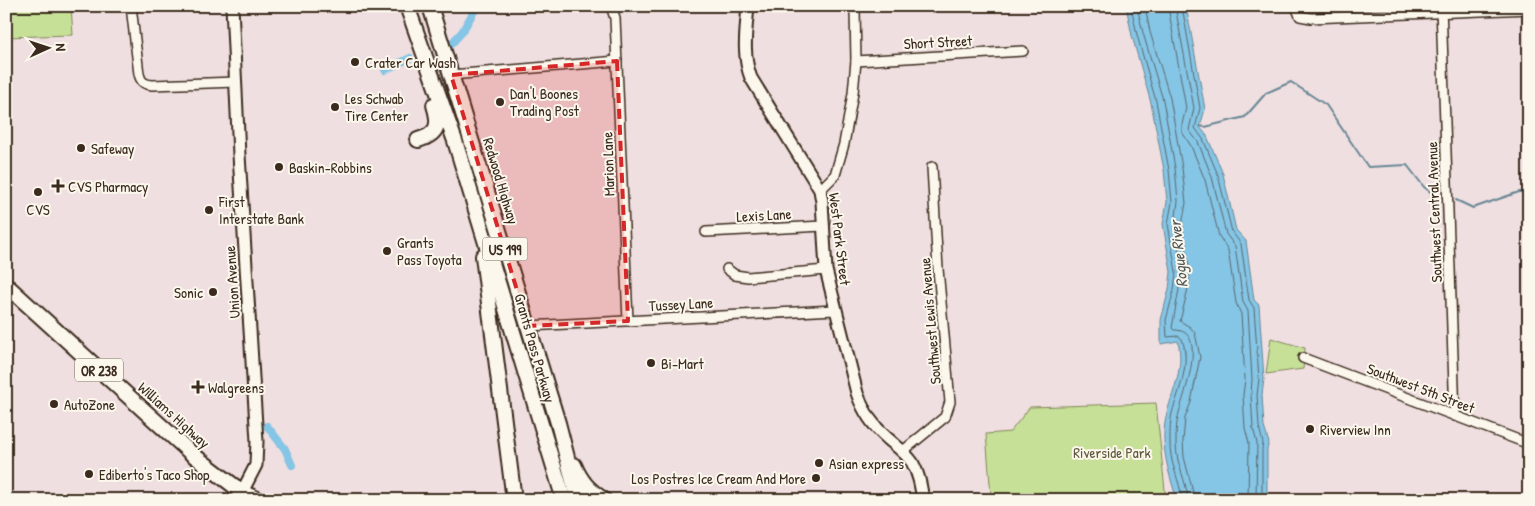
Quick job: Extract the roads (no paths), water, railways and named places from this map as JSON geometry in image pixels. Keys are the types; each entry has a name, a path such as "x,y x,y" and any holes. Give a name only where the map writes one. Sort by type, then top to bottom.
{"main road":[{"path":"406,6 412,41 438,116 437,127 429,137 418,140"},
{"name":"US 199","path":"406,6 475,206"},
{"name":"Redwood Highway","path":"430,6 558,423"},
{"path":"475,206 483,252 514,500"},
{"name":"Grants Pass Parkway","path":"475,206 564,500"},
{"name":"Williams Highway","path":"6,285 239,496 259,500"},
{"path":"558,423 578,475 590,490 604,500"},
{"name":"Grants Pass Parkway","path":"558,423 577,496 576,500"}],"street":[{"path":"131,6 141,82 152,85 236,82"},
{"name":"Union Avenue","path":"232,6 257,441 256,465 239,496"},
{"name":"Marion Lane","path":"611,6 615,18 628,321"},
{"name":"West Park Street","path":"748,6 745,48 746,64 750,78 820,190 826,270 861,405 877,428 903,451 916,470 922,487 923,500"},
{"path":"1296,6 1300,16 1310,18 1441,10 1529,9"},
{"path":"820,190 835,176 840,164 849,119 856,61 855,10"},
{"name":"Southwest Central Avenue","path":"1441,10 1454,416"},
{"name":"Short Street","path":"856,61 1023,51"},
{"path":"451,75 617,61"},
{"name":"Southwest Lewis Avenue","path":"903,451 945,417 950,402 938,269 932,167"},
{"name":"Lexis Lane","path":"706,232 823,226"},
{"path":"727,269 735,275 748,277 826,270"},
{"name":"Tussey Lane","path":"528,326 836,310"},
{"name":"Southwest 5th Street","path":"1303,358 1529,444"}],"water":[{"name":"Rogue River","path":"1126,6 1186,6 1205,109 1200,127 1207,136 1223,174 1236,230 1246,241 1254,300 1259,305 1264,379 1262,395 1264,427 1269,443 1267,449 1267,500 1177,500 1164,446 1165,424 1179,369 1180,351 1178,341 1161,344 1161,320 1169,289 1171,272 1163,224 1167,202 1164,170 1151,103 1132,36"}],"waterway":[{"path":"451,44 462,32 477,6"},
{"path":"385,70 410,58"},
{"path":"1200,126 1205,127 1245,117 1266,93 1291,82 1326,105 1368,167 1407,165 1424,187 1437,197"},
{"path":"1456,200 1473,208 1519,192 1529,192"},
{"path":"267,426 285,449 292,465"}],"place":[{"name":"Crater Car Wash","path":"355,62"},
{"name":"Dan'l Boones Trading Post","path":"500,102"},
{"name":"Les Schwab Tire Center","path":"335,107"},
{"name":"Safeway","path":"81,148"},
{"name":"Baskin-Robbins","path":"279,167"},
{"name":"CVS Pharmacy","path":"58,186"},
{"name":"CVS","path":"38,192"},
{"name":"First Interstate Bank","path":"209,210"},
{"name":"Grants Pass Toyota","path":"387,251"},
{"name":"Sonic","path":"213,292"},
{"name":"Bi-Mart","path":"651,363"},
{"name":"Walgreens","path":"198,387"},
{"name":"AutoZone","path":"54,404"},
{"name":"Riverview Inn","path":"1310,429"},
{"name":"Asian express","path":"819,463"},
{"name":"Ediberto's Taco Shop","path":"89,474"},
{"name":"Los Postres Ice Cream And More","path":"816,478"}],"park label":[{"name":"Riverside Park","path":"1112,452"}]}
